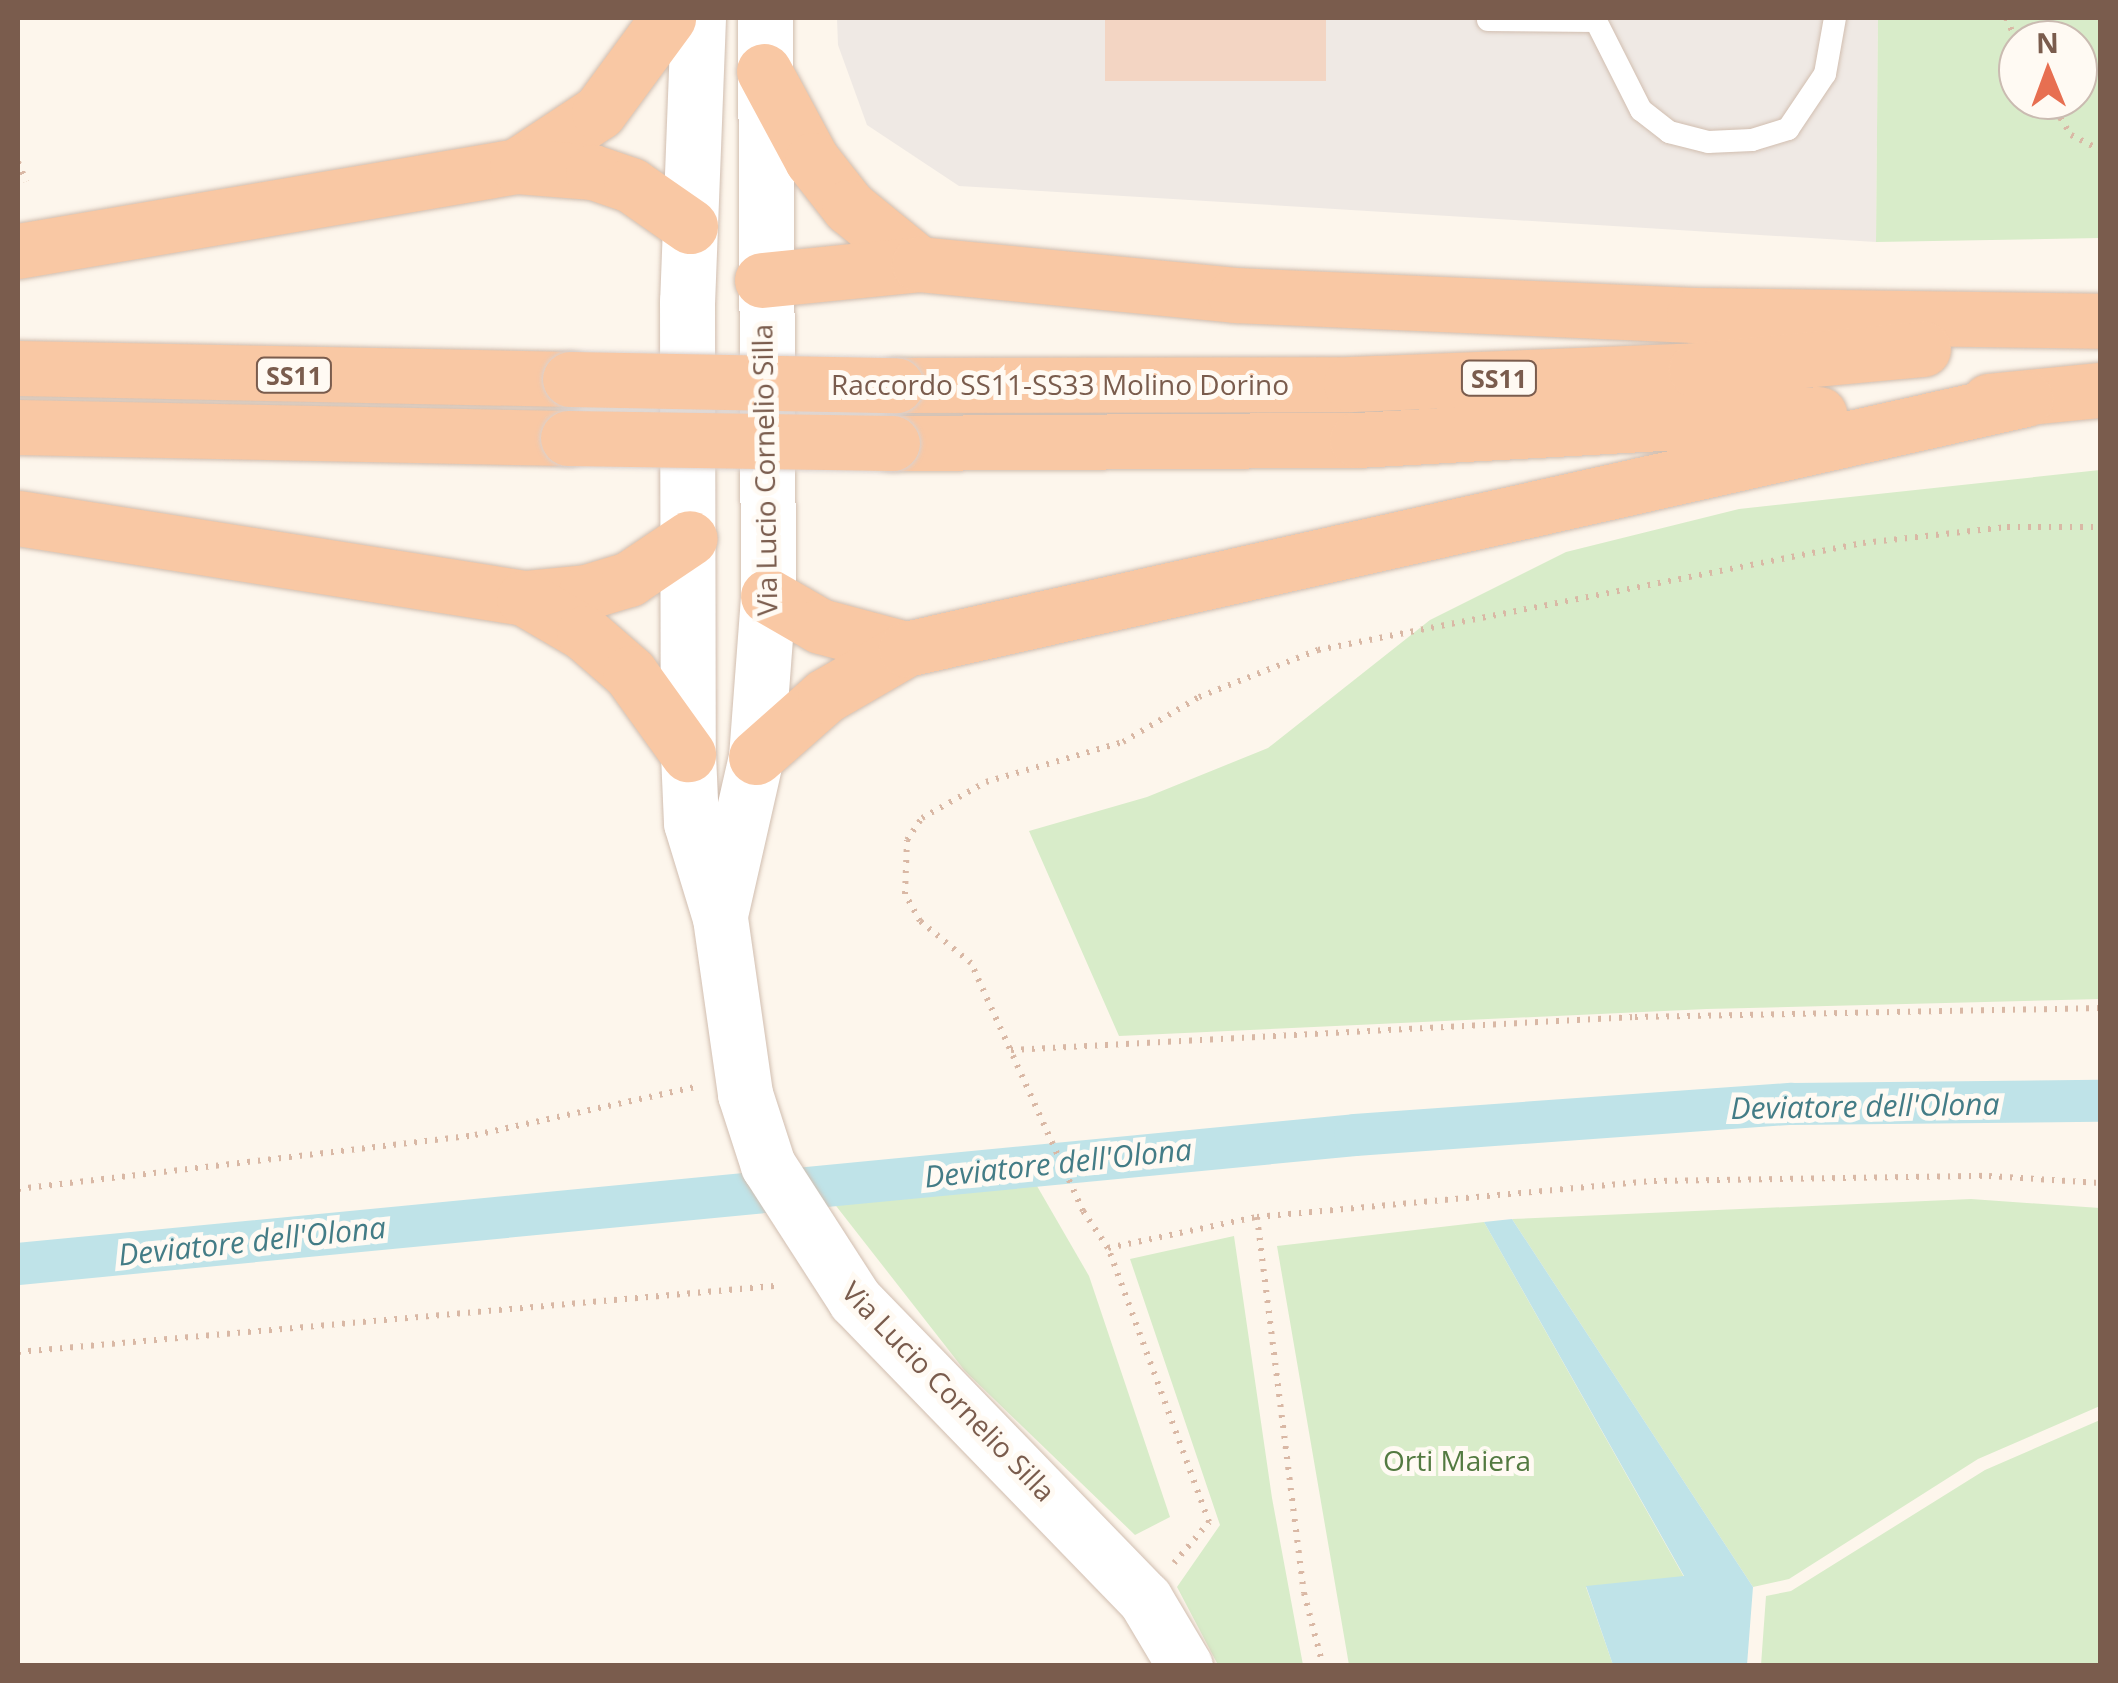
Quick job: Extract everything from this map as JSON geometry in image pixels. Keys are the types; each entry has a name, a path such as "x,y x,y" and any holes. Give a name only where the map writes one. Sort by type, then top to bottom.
{"highway":[{"path":"516,166 599,112 668,18"},
{"path":"765,44 812,160 849,208 919,264"},
{"path":"18,251 516,166 612,179 690,226"},
{"path":"762,280 919,264 1235,295 1694,315 2100,321"},
{"name":"Raccordo SS11-SS33 Molino Dorino","path":"18,368 896,385 1350,384 1696,370 2100,332"},
{"name":"Raccordo SS11-SS33 Molino Dorino","path":"18,427 892,443 1357,440 2024,399 2100,390"},
{"path":"756,756 825,696 906,649 2024,399"},
{"path":"18,518 524,598 586,592 630,579 690,538"},
{"path":"768,596 820,626 906,649"},
{"path":"524,598 584,633 630,673 688,754"}],"street":[{"name":"Via Lucio Cornelio Silla","path":"698,18 687,301 688,754 691,823 720,918 742,1085 768,1166 854,1300 1145,1599 1186,1666"},
{"name":"Via Lucio Cornelio Silla","path":"720,918 756,756 768,596 762,280 765,44"},
{"path":"690,226 762,280"},
{"path":"687,301 762,280"},
{"path":"764,502 690,538 768,596"}],"lane":[{"path":"1488,20 1596,21 1640,110 1669,132 1708,142 1752,140 1788,129 1825,74 1835,18"}],"path":[{"path":"2062,120 2071,135 2100,150"},
{"path":"18,162 26,181"},
{"path":"1145,1599 1209,1522 1108,1248 1084,1211 972,964 920,922 905,894 902,864 922,818 986,782 1123,742 1198,697 1318,650 1864,543 2008,527 2100,527"},
{"path":"1012,1050 1655,1016 2100,1008"},
{"path":"18,1189 475,1135 742,1085"},
{"path":"1108,1248 1258,1217 1654,1181 1989,1176 2100,1183"},
{"path":"1258,1217 1304,1593 1323,1666"},
{"path":"18,1352 774,1286"}],"shaded area":[{"path":"837,18 1878,18 1876,242 959,186 867,125 838,45"}],"green space":[{"path":"1878,18 2100,18 2100,238 1876,242"},
{"path":"2100,470 2100,999 1707,1009 1119,1036 1029,831 1147,797 1268,748 1430,620 1566,552 1739,509"},
{"path":"1037,1186 1089,1276 1170,1517 1135,1535 965,1371 833,1202"},
{"path":"1971,1199 2100,1208 2100,1406 1978,1459 1789,1579 1753,1587 1512,1219"},
{"name":"Orti Maiera","path":"1484,1222 1684,1577 1586,1587 1613,1665 1349,1665 1277,1246"},
{"path":"1234,1236 1272,1498 1303,1665 1218,1665 1177,1587 1220,1525 1130,1259"},
{"path":"2100,1420 2100,1665 1761,1665 1766,1596 1791,1591 1985,1470"}],"water":[{"path":"1512,1219 1753,1587 1747,1665 1613,1665 1586,1586 1684,1576 1484,1222"}],"building":[{"path":"1105,18 1326,18 1326,81 1105,81"}],"waterway":[{"name":"Deviatore dell'Olona","path":"18,1264 1355,1135 1792,1104 2100,1101"}]}
